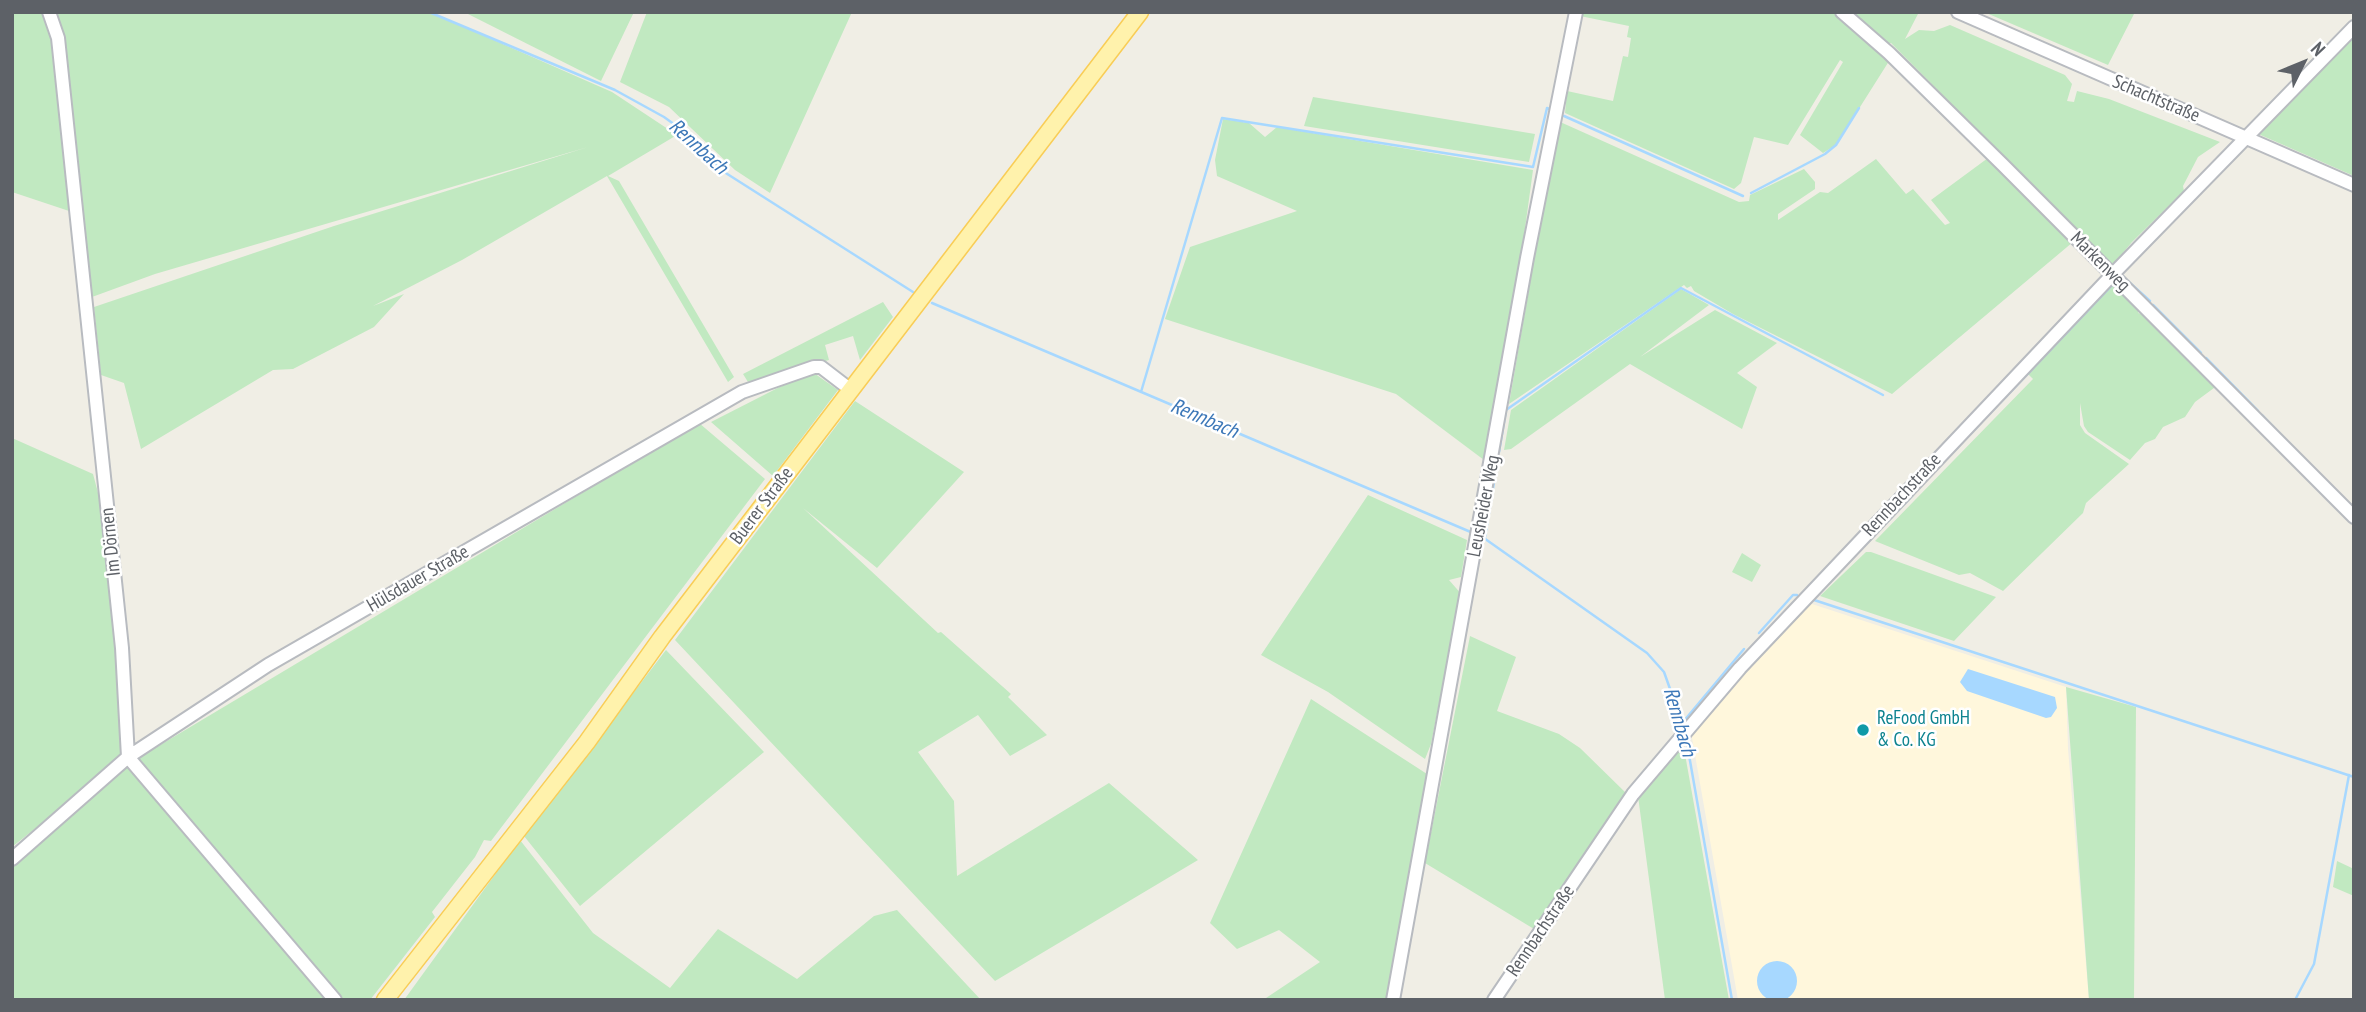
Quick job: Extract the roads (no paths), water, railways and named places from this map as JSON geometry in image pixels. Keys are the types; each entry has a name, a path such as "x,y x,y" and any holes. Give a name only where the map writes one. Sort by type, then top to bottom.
{"main road":[{"name":"Buerer Straße","path":"386,1000 587,741 1140,12"}],"street":[{"name":"Im Dörnen","path":"49,12 58,38 122,648 128,757"},
{"name":"Leusheider Weg","path":"1393,1000 1527,258 1576,12"},
{"name":"Markenweg","path":"1842,12 1899,62 2354,517"},
{"name":"Schachtstraße","path":"1958,12 2354,185"},
{"name":"Rennbachstraße","path":"1494,1000 1633,794 1768,637 2113,274 2354,27"},
{"name":"Hülsdauer Straße","path":"12,859 128,757 268,665 742,392 814,367 821,368 851,390"},
{"path":"128,757 335,1000"}],"water":[{"path":"1968,669 2055,697 2057,708 2051,717 2046,718 1967,691 1960,682"},
{"path":"1777,961 1791,967 1797,981 1791,995 1777,1001 1763,995 1757,981 1763,967"}],"waterway":[{"name":"Rennbach","path":"429,12 615,90 664,117 689,135 696,147 721,170 913,292"},
{"path":"1141,392 1222,118 1533,167 1547,108 1552,110"},
{"path":"1751,193 1825,154 1836,145 1859,108"},
{"path":"1564,116 1743,196"},
{"path":"2121,275 2150,301"},
{"path":"2000,403 2115,282"},
{"path":"1499,452 1506,410 1681,288 1883,395"},
{"name":"Rennbach","path":"932,303 1473,533"},
{"path":"2153,305 2201,353"},
{"path":"2206,358 2258,411"},
{"path":"1917,490 1996,407"},
{"path":"2262,415 2293,447"},
{"path":"1485,537 1497,464"},
{"path":"1862,548 1913,495"},
{"name":"Rennbach","path":"1481,536 1647,653 1664,672 1684,728"},
{"path":"1759,633 1793,595 1797,595"},
{"path":"1811,599 2354,777"},
{"path":"1683,722 1744,649"},
{"name":"Rennbach","path":"1686,738 1732,1000"},
{"path":"2295,1000 2314,964 2349,775"}],"place":[{"name":"ReFood GmbH & Co. KG","path":"1863,730"}]}
